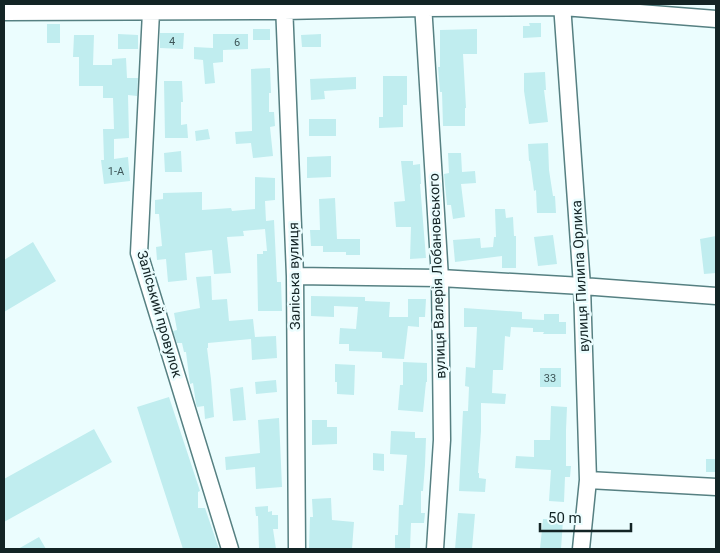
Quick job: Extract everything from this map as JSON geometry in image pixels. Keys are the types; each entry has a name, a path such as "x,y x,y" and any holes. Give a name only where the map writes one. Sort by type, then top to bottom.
{"street":[{"name":"вулиця Валерія Лобановського","path":"423,6 440,278 442,440 435,549"},
{"path":"4,12 151,12 284,8 563,6 716,19"},
{"name":"вулиця Пилипа Орлика","path":"563,6 582,286 588,480 582,549"},
{"name":"Заліська вулиця","path":"284,8 295,276 297,549"},
{"name":"Заліський провулок","path":"151,12 139,253 230,549"},
{"path":"295,276 440,278 716,296"},
{"path":"588,480 716,487"}],"building":[{"path":"529,23 541,23 541,37 523,38 523,26 530,26"},
{"path":"47,24 60,24 60,43 47,43"},
{"path":"253,29 270,29 270,40 253,40"},
{"path":"477,29 477,54 463,54 465,126 443,126 442,92 440,92 438,67 440,67 440,30"},
{"path":"160,33 184,33 183,49 160,48"},
{"path":"118,34 138,35 138,49 118,49"},
{"path":"213,34 248,34 248,49 223,50 223,62 213,63 215,83 205,84 203,60 194,59 194,47 213,48"},
{"path":"321,34 321,47 302,47 301,35"},
{"path":"74,35 94,35 93,65 112,65 112,59 126,58 127,78 138,78 137,96 128,95 129,138 114,139 114,159 128,157 130,181 104,184 101,160 104,160 103,129 114,129 113,98 103,98 103,86 79,86 79,57 73,57"},
{"path":"270,68 271,93 269,93 269,112 274,112 275,126 270,127 273,156 253,158 251,143 236,144 235,132 252,131 251,69"},
{"path":"545,72 546,90 544,90 548,122 529,124 524,91 524,73"},
{"path":"383,76 407,76 407,105 403,105 403,127 379,128 379,117 383,117"},
{"path":"356,77 356,89 324,91 325,99 311,100 310,79"},
{"path":"164,81 182,81 181,125 187,124 188,138 165,138"},
{"path":"309,119 336,119 336,136 309,136"},
{"path":"208,129 210,139 196,141 195,131"},
{"path":"548,143 549,170 553,196 555,196 556,213 537,213 536,190 534,191 528,144"},
{"path":"181,151 182,172 165,172 164,153"},
{"path":"448,153 461,153 462,172 475,171 476,183 461,184 465,217 453,219 451,205 447,205 444,174 449,173"},
{"path":"331,156 331,177 307,178 307,157"},
{"path":"401,161 413,161 413,165 420,164 426,258 410,259 411,227 396,227 394,202 405,201"},
{"path":"255,177 275,178 275,200 265,201 266,221 274,220 277,282 281,282 282,311 258,311 257,254 263,254 263,251 267,251 265,229 243,231 244,236 227,237 231,273 214,274 212,250 185,253 187,280 168,282 166,259 157,260 156,247 162,246 159,214 155,214 155,200 163,199 163,193 202,192 202,210 231,208 232,211 255,209"},
{"path":"335,198 337,239 360,239 360,255 346,255 346,252 323,252 323,246 311,246 310,230 320,230 319,199"},
{"path":"495,209 505,209 506,218 513,217 514,236 516,236 516,268 502,268 502,256 455,262 453,240 480,238 481,248 493,247 494,237 496,237"},
{"path":"553,235 557,264 538,266 534,237"},
{"path":"716,236 716,273 704,274 700,239"},
{"path":"33,242 56,281 4,312 4,260"},
{"path":"211,276 212,300 227,299 229,321 253,319 255,337 276,336 277,358 252,360 251,339 208,343 214,417 205,419 204,406 197,407 193,383 190,384 186,352 184,352 182,343 177,343 173,331 177,330 174,313 200,308 196,277"},
{"path":"311,296 365,297 365,301 390,302 389,317 408,317 408,299 426,299 425,317 419,317 419,327 408,326 404,359 382,358 382,352 349,351 349,344 339,344 340,328 356,329 358,307 334,306 334,317 311,316"},
{"path":"464,308 522,312 522,319 544,320 544,314 559,314 559,322 566,322 566,334 543,334 544,332 533,332 533,328 511,327 510,337 505,336 503,370 493,370 492,393 506,394 505,404 481,403 478,473 479,478 486,479 485,492 459,491 463,411 468,411 469,387 465,386 466,367 475,368 477,327 464,327"},
{"path":"403,362 427,363 427,382 423,412 398,410 400,385 403,385"},
{"path":"335,364 355,365 354,395 337,394"},
{"path":"540,368 561,368 561,387 540,387"},
{"path":"276,380 277,392 256,394 255,382"},
{"path":"243,387 246,420 233,421 230,389"},
{"path":"169,397 200,491 198,492 198,508 205,508 219,549 183,549 137,407"},
{"path":"551,406 567,407 566,466 571,466 570,477 565,477 564,502 549,501 551,470 515,468 516,456 534,457 534,440 550,440"},
{"path":"279,418 282,487 256,489 255,467 226,470 225,457 260,453 258,420"},
{"path":"312,420 327,420 327,427 337,427 337,444 312,445"},
{"path":"94,429 112,462 4,522 4,479"},
{"path":"391,431 415,432 415,438 426,438 423,491 421,491 421,513 425,513 424,523 411,523 410,549 395,549 395,535 398,535 399,505 403,505 407,455 390,454"},
{"path":"373,453 384,454 384,471 373,470"},
{"path":"706,459 716,459 716,472 706,472"},
{"path":"331,498 332,520 354,522 352,549 309,549 310,517 313,517 312,499"},
{"path":"268,506 268,512 272,511 272,515 278,515 278,529 273,529 276,549 259,549 258,516 256,516 255,507"},
{"path":"458,513 475,514 472,549 455,549"},
{"path":"543,519 563,520 561,549 540,549"},
{"path":"39,537 46,549 18,549"}]}
